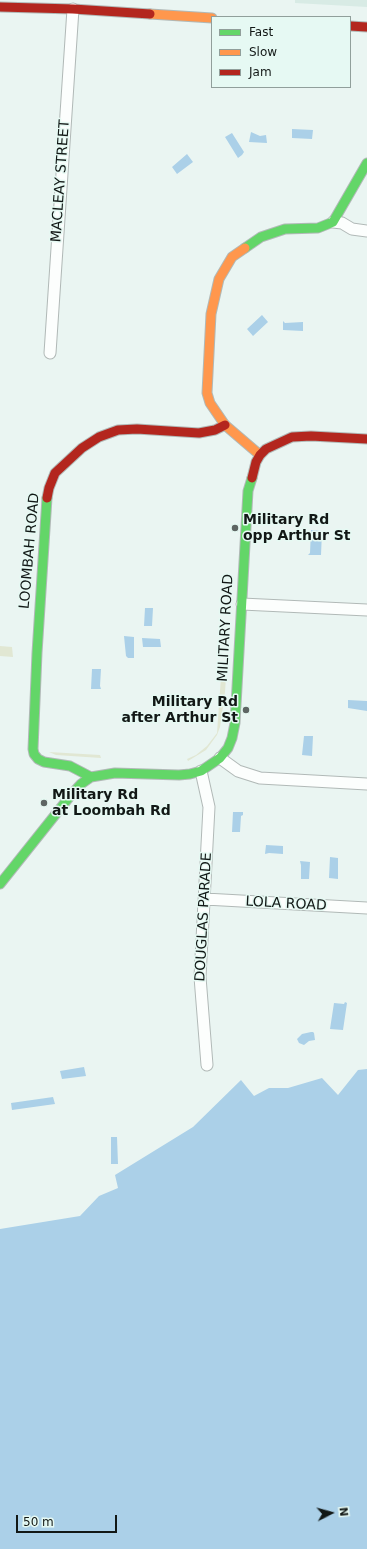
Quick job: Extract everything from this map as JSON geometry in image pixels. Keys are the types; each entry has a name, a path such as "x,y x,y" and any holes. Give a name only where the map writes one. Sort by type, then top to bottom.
{"street":[{"path":"0,7 73,9 211,18"},
{"name":"MACLEAY STREET","path":"50,353 73,9"},
{"path":"351,26 367,27"},
{"path":"333,222 367,163"},
{"path":"367,231 352,229 342,223 333,222 318,228 285,229 261,237 232,257 219,279 211,314 207,393 213,408 225,425 260,455 266,449 278,442 292,437 312,436 367,439"},
{"name":"LOOMBAH ROAD","path":"91,777 70,766 44,762 38,759 34,754 33,749 32,742 46,506 49,488 55,473 82,448 99,437 118,430 137,429 199,433 215,430 225,425"},
{"name":"MILITARY ROAD","path":"91,777 115,773 180,775 201,771 220,758 228,748 232,738 235,722 248,491 251,476 260,455"},
{"path":"242,604 367,610"},
{"path":"220,758 238,771 260,778 367,784"},
{"name":"DOUGLAS PARADE","path":"201,771 209,807 200,977 207,1065"},
{"path":"0,884 71,795 81,784 91,777"},
{"name":"LOLA ROAD","path":"205,899 367,908"}],"shaded area":[{"path":"295,0 367,0 367,7 295,3"}],"green space":[{"path":"0,646 12,647 13,657 0,656"},
{"path":"221,677 226,678 225,692 220,727 217,735 206,750 188,761 187,759 196,755 207,746 217,733"},
{"path":"49,752 100,755 101,758 56,755"}],"water":[{"path":"292,129 313,130 312,139 292,138"},
{"path":"251,132 260,136 266,135 267,143 249,142"},
{"path":"232,133 244,152 238,158 225,137"},
{"path":"187,154 193,162 177,174 172,167"},
{"path":"262,315 268,322 253,336 247,329"},
{"path":"283,321 285,323 303,322 303,331 283,330"},
{"path":"311,530 322,531 321,555 308,555 310,553"},
{"path":"145,608 153,608 152,626 144,626"},
{"path":"124,636 134,637 134,658 128,658 126,656"},
{"path":"142,638 160,639 161,647 143,647"},
{"path":"92,669 101,669 101,689 91,689"},
{"path":"348,700 367,701 367,711 348,708"},
{"path":"304,736 313,736 312,756 302,755"},
{"path":"233,812 243,812 243,815 241,816 240,832 232,832"},
{"path":"266,845 283,846 283,854 265,854"},
{"path":"330,857 338,858 338,879 329,878"},
{"path":"300,861 310,862 309,879 301,879"},
{"path":"345,1002 347,1003 343,1030 330,1029 334,1003 344,1004"},
{"path":"311,1032 314,1033 315,1040 309,1041 304,1045 299,1043 297,1039 302,1034"},
{"path":"84,1067 86,1076 62,1079 60,1071"},
{"path":"367,1069 367,1549 0,1549 0,1229 80,1216 99,1196 118,1188 115,1175 193,1127 241,1080 254,1096 269,1088 288,1088 322,1078 338,1095 358,1070"},
{"path":"53,1097 55,1104 12,1110 11,1103"},
{"path":"111,1137 117,1137 118,1164 111,1164"}],"traffic: fast":[{"path":"245,248 261,237 285,229 318,228 333,222 367,163"},
{"path":"0,884 71,795 81,784 91,777 115,773 190,774 201,771 220,758 228,748 235,723 248,491 252,478"},
{"path":"47,498 37,653 33,749 34,754 38,759 44,762 70,766 91,777"}],"traffic: slow":[{"path":"150,14 211,18"},
{"path":"245,248 232,257 219,279 211,314 207,393 210,403 225,425 260,455"}],"traffic: jam":[{"path":"0,7 73,9 150,14"},
{"path":"351,26 367,27"},
{"path":"47,498 55,473 82,448 99,437 118,430 137,429 199,433 215,430 225,425"},
{"path":"252,478 256,462 260,455 266,449 292,437 311,436 367,439"}],"place":[{"name":"Military Rd opp Arthur St","path":"235,528"},
{"name":"Military Rd after Arthur St","path":"246,710"},
{"name":"Military Rd at Loombah Rd","path":"44,803"}]}
